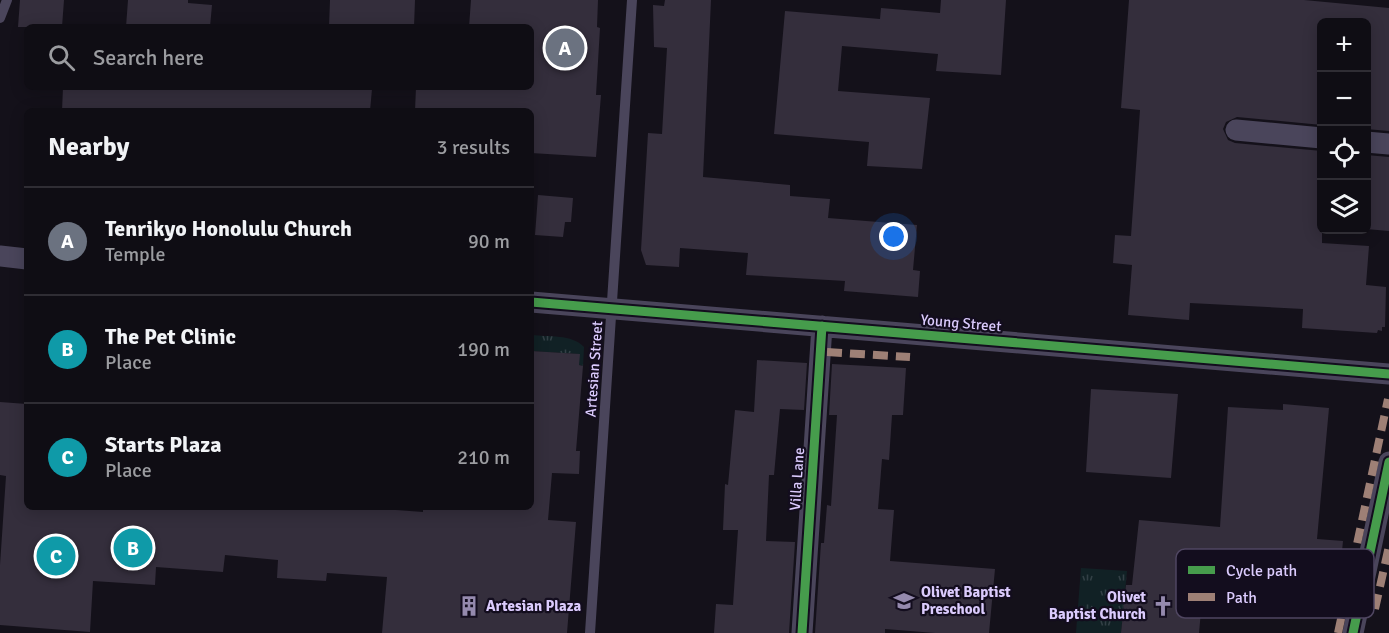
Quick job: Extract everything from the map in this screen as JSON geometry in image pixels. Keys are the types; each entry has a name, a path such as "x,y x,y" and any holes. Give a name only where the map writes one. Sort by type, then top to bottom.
{"street":[{"path":"1236,130 1317,138"},
{"path":"1371,142 1389,144"},
{"path":"0,256 24,259"},
{"name":"Young Street","path":"534,302 1389,374"},
{"name":"Villa Lane","path":"802,633 822,326"},
{"path":"1371,549 1389,462"},
{"path":"1353,633 1356,618"}],"lane":[{"path":"0,18 7,0"},
{"name":"Artesian Street","path":"590,633 632,0"}],"green space":[{"path":"534,335 566,338 579,343 584,347 583,366 579,365 579,354 534,351"},
{"path":"1081,568 1127,571 1121,633 1076,633"}],"building":[{"path":"20,0 64,0 62,24 24,24 24,27 18,27"},
{"path":"128,0 188,0 188,3 212,5 210,24 126,24"},
{"path":"330,0 415,0 414,24 329,24"},
{"path":"471,0 598,0 597,27 600,28 596,95 601,95 596,157 534,153 534,108 415,108 416,90 534,90 534,24 469,24"},
{"path":"665,0 711,0 703,177 790,185 790,196 830,199 828,218 917,225 913,270 920,271 918,297 844,291 845,281 746,275 748,253 680,248 679,267 646,265 641,250 648,133 662,134 667,48 654,47 653,5 664,6"},
{"path":"941,0 1006,0 1001,75 936,71 938,54 842,46 838,91 930,98 922,169 867,166 869,142 774,134 785,11 880,19 881,8 940,13"},
{"path":"1129,0 1304,0 1389,8 1389,131 1371,129 1371,18 1317,18 1317,125 1237,117 1226,122 1223,129 1228,140 1235,143 1317,151 1317,234 1322,234 1322,243 1369,246 1366,285 1386,287 1385,327 1382,327 1382,331 1378,330 1377,333 1302,328 1303,309 1190,303 1189,320 1128,315 1132,265 1113,263 1115,235 1131,236 1140,110 1121,108"},
{"path":"63,90 372,90 370,108 62,108"},
{"path":"1371,155 1389,157 1389,231 1371,229"},
{"path":"538,195 573,198 571,222 565,222 563,237 535,235"},
{"path":"534,351 580,354 579,365 583,366 576,451 580,451 579,474 552,473 548,520 576,522 567,633 382,633 387,577 327,573 326,581 277,578 278,560 225,555 223,572 156,567 155,585 93,581 90,632 0,625 0,565 6,476 0,475 0,402 24,404 24,510 396,510 423,512 423,510 534,510"},
{"path":"757,360 807,363 804,410 780,409 774,475 769,475 766,541 795,542 789,633 714,633 716,604 733,605 738,530 723,530 725,484 728,485 735,410 754,412"},
{"path":"832,364 906,368 903,415 892,415 889,460 882,459 878,509 894,510 890,561 995,569 989,633 935,633 885,629 885,633 815,633 821,543 824,543 827,505 831,506 837,415 829,415"},
{"path":"1091,389 1178,394 1171,478 1086,472"},
{"path":"1283,404 1329,408 1317,539 1343,541 1342,549 1176,549 1176,618 1200,618 1199,633 1121,633 1126,585 1132,585 1139,520 1220,527 1228,407 1283,410"}],"marked path":[{"path":"827,352 910,357"},
{"path":"1356,549 1388,399"},
{"path":"1375,609 1389,546"},
{"path":"1338,633 1341,618"}],"cycle path":[{"path":"534,302 1389,374"},
{"path":"802,633 822,326"},
{"path":"1371,549 1389,462"},
{"path":"1353,633 1356,618"}],"place":[{"name":"Tenrikyo Honolulu Church","path":"565,48"},
{"name":"The Pet Clinic","path":"133,548"},
{"name":"Starts Plaza","path":"56,556"},
{"name":"Olivet Baptist Preschool","path":"904,601"},
{"name":"Artesian Plaza","path":"469,606"},
{"name":"Olivet Baptist Church","path":"1163,606"}]}
